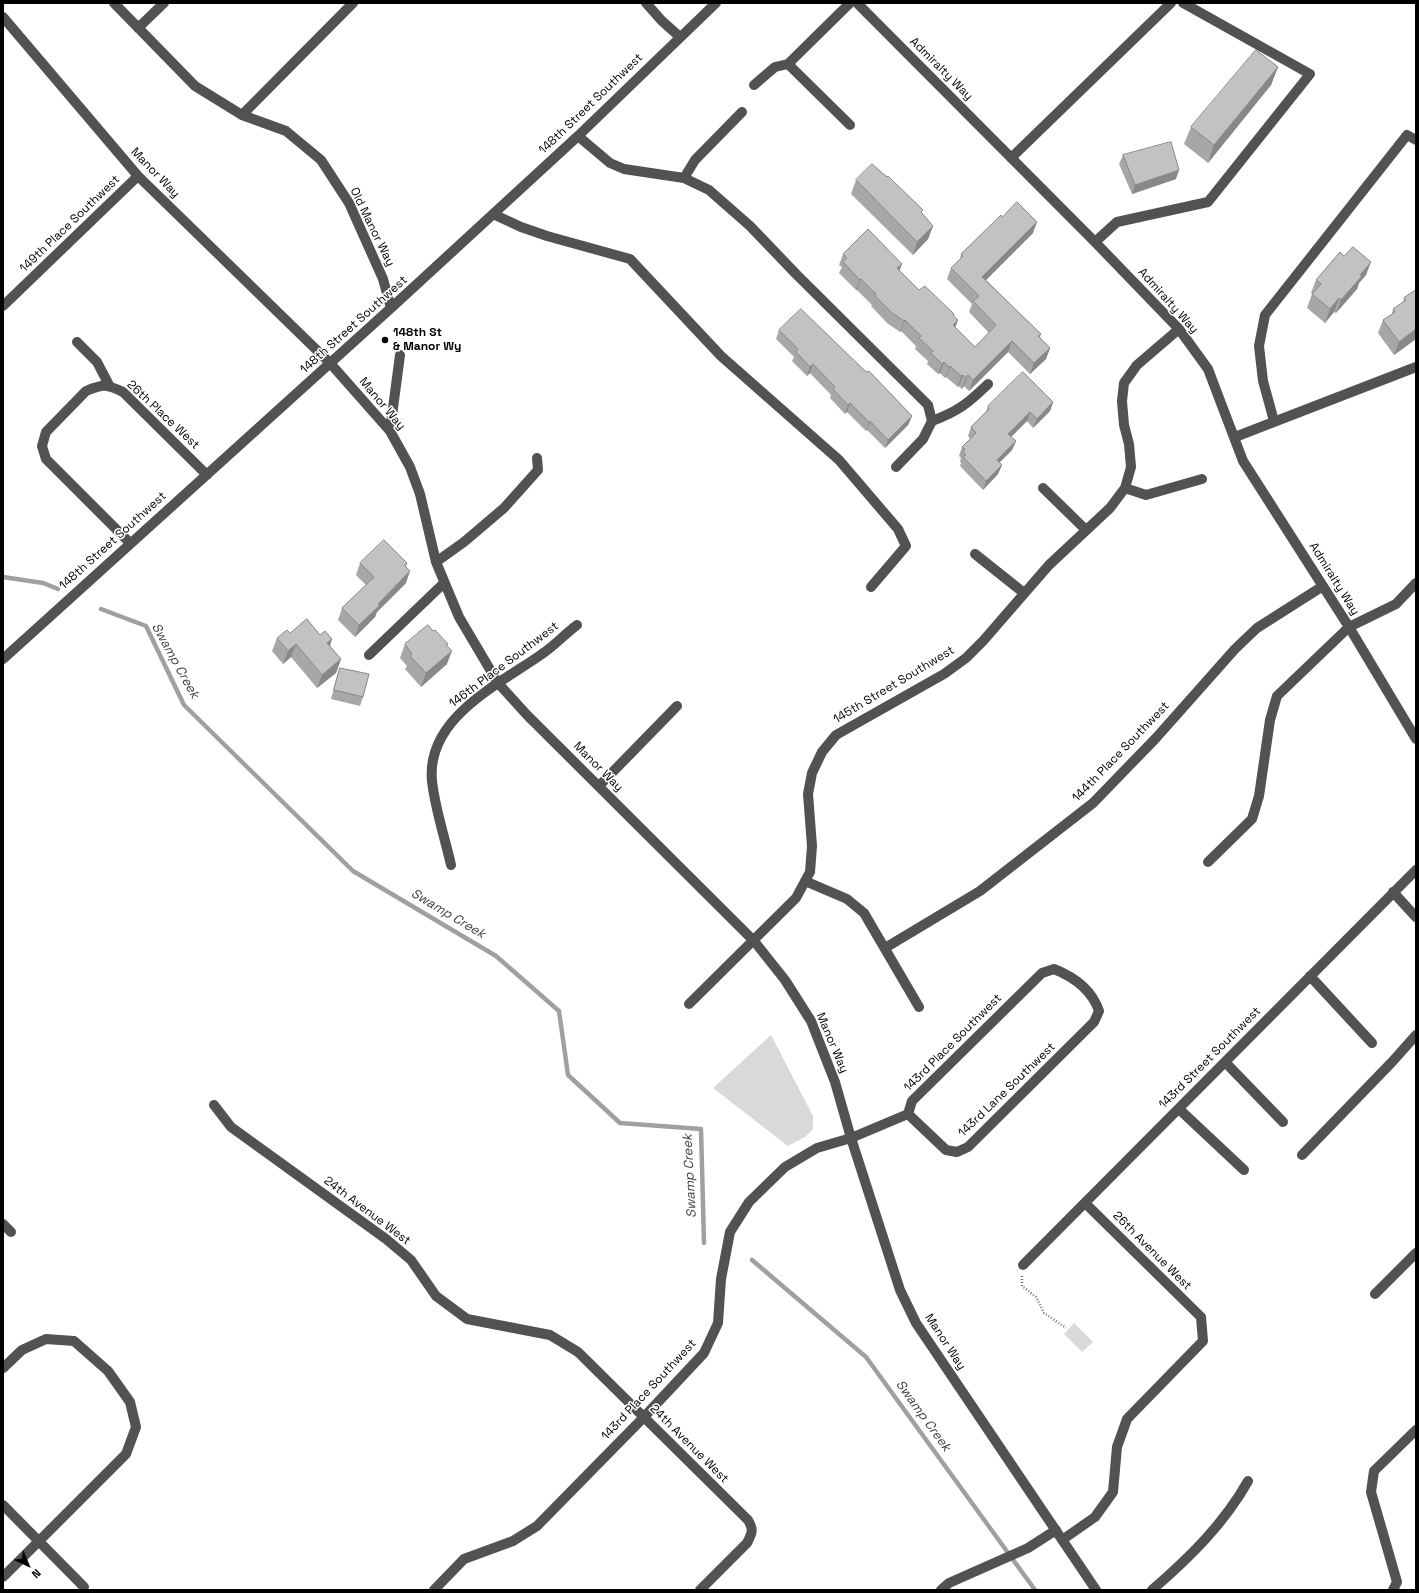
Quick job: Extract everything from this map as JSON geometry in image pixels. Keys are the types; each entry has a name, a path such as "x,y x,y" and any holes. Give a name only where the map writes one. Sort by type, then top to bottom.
{"street":[{"name":"Old Manor Way","path":"114,3 195,86 242,115 286,131 321,160 349,203 383,279 391,308"},
{"path":"138,28 164,3"},
{"path":"242,115 353,3"},
{"path":"646,3 662,21 680,37"},
{"name":"148th Street Southwest","path":"3,659 330,364 578,136 716,3"},
{"path":"754,85 775,67 788,64 850,3"},
{"name":"Admiralty Way","path":"857,3 1096,242 1179,329 1208,369 1244,461 1349,627 1416,739"},
{"path":"1011,158 1171,3"},
{"path":"1096,242 1116,222 1208,202 1310,74 1183,3"},
{"name":"Manor Way","path":"3,17 138,176 330,364 390,431 410,467 420,494 436,562 458,617 498,683 527,715 754,941 785,980 811,1021 835,1082 851,1138 900,1290 916,1322 1096,1590"},
{"path":"788,64 850,125"},
{"path":"684,178 695,160 742,112"},
{"path":"1274,421 1262,381 1259,346 1265,315 1406,134 1416,140"},
{"path":"578,136 610,163 624,168 684,178 709,190 750,226 797,276 928,405 932,421 923,439 896,467"},
{"name":"149th Place Southwest","path":"3,306 138,176"},
{"path":"493,214 521,227 547,236 630,259 721,356 840,460 898,529 906,546 871,587"},
{"name":"145th Street Southwest","path":"754,941 796,898 810,872 812,846 808,794 812,773 822,752 836,735 944,674 966,658 983,641 1049,565 1110,508 1125,488 1131,467 1129,444 1124,425 1122,401 1124,384 1137,365 1179,329"},
{"path":"77,342 97,362 109,385"},
{"path":"390,431 400,355"},
{"path":"1235,437 1416,367"},
{"path":"932,421 952,414 967,404 988,384"},
{"name":"26th Place West","path":"130,543 46,459 42,446 46,432 86,391 109,385 123,392 207,475"},
{"path":"436,562 464,542 504,508 538,470 537,458"},
{"path":"1125,488 1146,495 1202,480"},
{"path":"1043,488 1086,530"},
{"path":"974,554 1024,593"},
{"path":"369,655 444,583"},
{"path":"1208,862 1252,819 1260,796 1270,720 1277,696 1349,627 1396,604 1416,583"},
{"name":"144th Place Southwest","path":"885,948 980,891 1093,803 1156,738 1235,649 1257,628 1323,586"},
{"name":"146th Place Southwest","path":"451,865 432,780 433,757 442,735 452,721 498,683 543,653 577,624"},
{"path":"599,786 677,706"},
{"name":"143rd Street Southwest","path":"1023,1265 1416,870"},
{"path":"805,881 847,899 864,913 919,1007"},
{"path":"1393,892 1416,917"},
{"path":"689,1004 754,941"},
{"name":"143rd Place Southwest","path":"434,1590 464,1559 513,1541 537,1526 644,1417 704,1353 718,1323 721,1279 730,1232 749,1202 785,1167 817,1148 851,1138 908,1114 912,1101 1042,973 1054,969 1070,975 1088,992"},
{"path":"1310,976 1372,1043"},
{"name":"143rd Lane Southwest","path":"908,1114 946,1150 957,1152 968,1147 1094,1022 1099,1011 1096,1003 1088,992"},
{"path":"1302,1155 1416,1035"},
{"path":"1225,1062 1283,1122"},
{"name":"24th Avenue West","path":"214,1105 231,1127 386,1239 411,1260 436,1296 467,1319 550,1335 578,1352 748,1520 751,1525 752,1534 747,1543 700,1590"},
{"path":"1179,1109 1244,1170"},
{"name":"26th Avenue West","path":"1062,1540 1095,1517 1113,1492 1117,1447 1127,1418 1203,1341 1202,1317 1085,1203"},
{"path":"3,1224 11,1232"},
{"path":"1374,1294 1416,1253"},
{"path":"3,1368 22,1350 46,1338 74,1341 108,1371 130,1402 136,1427 126,1454 3,1577"},
{"path":"1393,1590 1397,1582 1371,1492 1374,1471 1416,1430"},
{"path":"1152,1590 1197,1549 1212,1533 1239,1498 1248,1481"},
{"path":"3,1506 84,1588"},
{"path":"941,1590 949,1583 1028,1548 1056,1530"}],"path":[{"path":"1023,1265 1022,1286 1036,1298 1044,1313 1066,1328"}],"shaded area":[{"path":"771,1035 813,1116 813,1129 805,1137 788,1146 713,1088"},
{"path":"1074,1323 1093,1342 1082,1352 1064,1334"}],"building":[{"path":"1256,50 1278,67 1214,145 1191,127"},
{"path":"1171,142 1179,170 1135,185 1123,155"},
{"path":"872,164 887,177 888,176 923,210 921,212 933,226 917,242 856,180"},
{"path":"1017,202 1037,222 982,277 1041,334 1038,336 1050,348 1034,363 1012,341 973,380 968,375 966,378 963,375 961,376 944,362 942,364 931,353 933,351 919,338 921,336 905,320 904,321 891,312 875,296 876,294 843,262 847,258 843,254 868,229 902,264 897,268 919,290 925,286 954,314 953,315 958,320 953,325 975,347 996,325 973,301 979,296 951,268 963,256 961,254 1001,215 1002,217"},
{"path":"1353,247 1371,262 1360,275 1362,276 1341,300 1339,298 1330,309 1312,294 1321,284 1316,280 1340,252 1344,256"},
{"path":"1416,290 1416,329 1399,342 1383,320 1395,312 1393,309 1406,300 1404,298"},
{"path":"801,309 863,369 867,372 869,371 912,416 888,440 850,403 848,405 833,389 835,387 813,364 810,367 796,352 798,349 779,330"},
{"path":"1023,372 1053,402 1037,419 1030,412 1008,434 1016,441 997,460 1002,465 986,481 963,457 966,455 963,452 965,449 962,447 976,433 971,427 989,409 988,406"},
{"path":"384,540 407,563 405,566 410,571 378,604 380,605 359,625 342,608 374,577 360,563"},
{"path":"307,619 320,635 325,631 332,639 327,643 341,659 322,675 296,644 288,651 277,638 287,630 290,633"},
{"path":"428,625 448,644 446,645 452,651 426,673 410,656 412,654 405,644"},
{"path":"340,668 369,674 363,697 334,690"}],"waterway":[{"name":"Swamp Creek","path":"3,577 43,583 58,589"},
{"name":"Swamp Creek","path":"101,609 146,626 184,705 353,871 496,956 559,1011 568,1075 620,1123 701,1129 704,1243"},
{"name":"Swamp Creek","path":"752,1260 866,1357 1035,1590"}],"place":[{"name":"148th St & Manor Wy","path":"385,340"}]}
